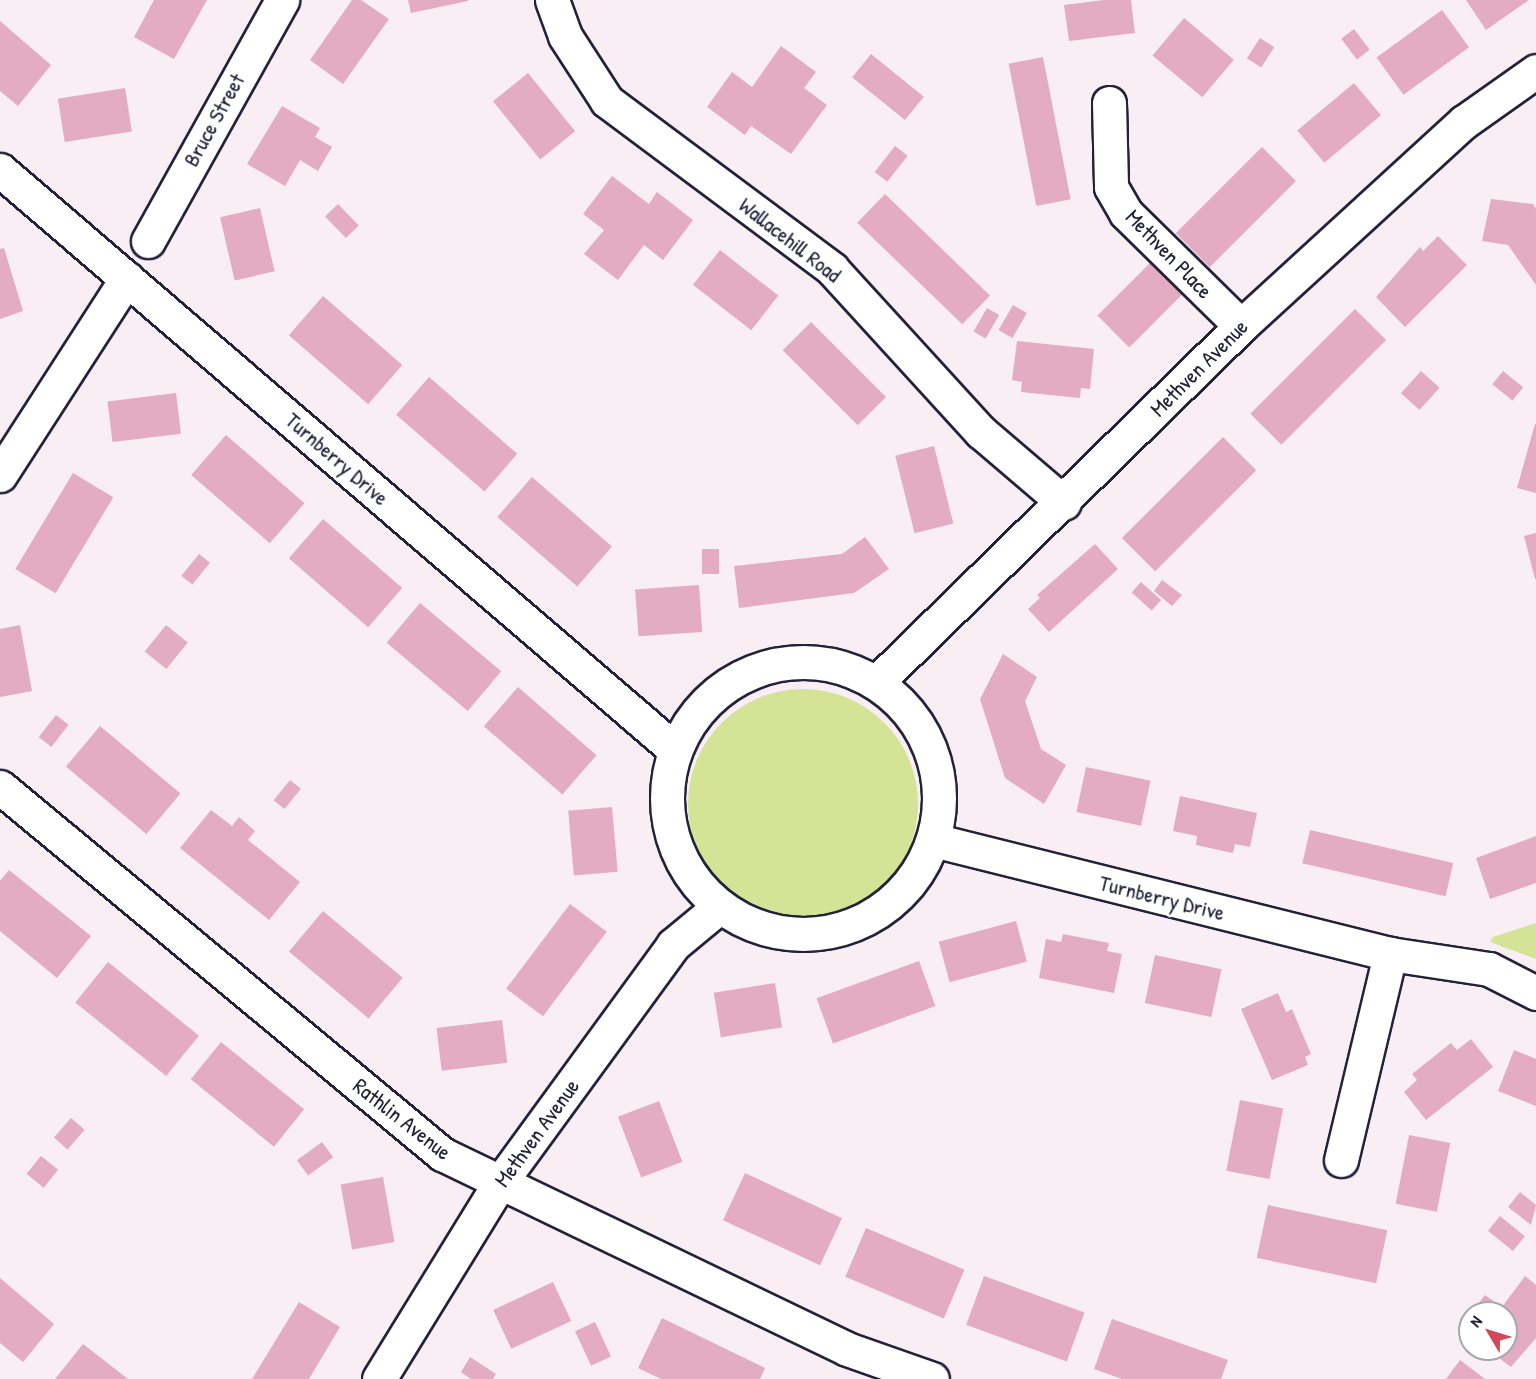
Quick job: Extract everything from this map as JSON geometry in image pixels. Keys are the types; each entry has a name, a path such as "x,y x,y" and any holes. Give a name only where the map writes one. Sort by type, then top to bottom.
{"street":[{"name":"Bruce Street","path":"148,241 282,0"},
{"name":"Wallacehill Road","path":"552,0 566,36 607,101 832,269 981,432 1064,503"},
{"name":"Methven Avenue","path":"877,682 1064,503 1241,326 1464,122 1532,84"},
{"name":"Methven Place","path":"1109,103 1111,187 1126,213 1241,326"},
{"name":"Turnberry Drive","path":"0,170 674,749"},
{"path":"0,475 127,278"},
{"path":"800,660 840,665 877,682 910,712 932,752 940,795 933,840 917,873 892,902 843,928 788,934 752,926 719,907 689,875 671,836 665,792 674,749 694,714 724,686 760,667 800,660"},
{"name":"Rathlin Avenue","path":"0,787 442,1154 500,1184 847,1348 932,1379"},
{"name":"Turnberry Drive","path":"933,840 1390,954 1489,969 1536,993"},
{"name":"Methven Avenue","path":"379,1379 500,1184 673,945 719,907"},
{"path":"1341,1160 1390,954"}],"green space":[{"path":"803,689 825,691 847,698 876,715 892,731 913,771 918,804 916,826 909,848 892,877 876,893 836,914 803,919 781,917 759,910 730,893 714,877 693,837 688,804 690,782 697,760 714,731 730,715 770,694"},
{"path":"1536,923 1536,959 1490,942 1493,937"}],"building":[{"path":"154,0 207,0 174,59 134,37"},
{"path":"352,0 361,0 389,19 343,84 310,60"},
{"path":"408,0 468,0 468,1 411,13"},
{"path":"1104,0 1131,0 1135,33 1069,41 1064,5"},
{"path":"1466,0 1529,0 1486,30"},
{"path":"1442,10 1469,47 1404,95 1376,58"},
{"path":"1184,18 1234,60 1202,97 1153,56"},
{"path":"0,21 51,65 18,106 0,91"},
{"path":"1354,29 1370,50 1357,59 1341,39"},
{"path":"1260,38 1274,47 1261,67 1247,58"},
{"path":"781,46 816,72 804,88 827,105 791,154 751,126 745,135 707,107 732,72 752,87"},
{"path":"871,54 924,97 905,120 852,77"},
{"path":"1043,57 1071,199 1036,206 1009,64"},
{"path":"528,73 575,131 540,160 493,101"},
{"path":"1354,83 1381,115 1324,163 1297,131"},
{"path":"125,88 132,131 65,142 58,99"},
{"path":"282,106 320,128 315,137 332,147 318,171 300,160 285,186 247,164"},
{"path":"895,146 908,156 887,182 875,172"},
{"path":"1262,147 1296,181 1210,267 1176,233"},
{"path":"612,176 649,204 657,192 693,220 663,260 644,245 618,280 584,254 604,230 583,214"},
{"path":"885,194 990,295 962,324 857,223"},
{"path":"1491,199 1533,204 1536,209 1536,285 1508,245 1482,241"},
{"path":"338,204 359,226 346,238 325,217"},
{"path":"260,208 275,271 235,281 220,217"},
{"path":"1438,236 1467,265 1405,327 1376,297 1420,247 1423,251"},
{"path":"4,248 23,311 0,319 0,249"},
{"path":"720,250 778,296 751,330 693,285"},
{"path":"1154,259 1186,291 1129,347 1097,316"},
{"path":"323,296 402,365 368,404 289,335"},
{"path":"1013,305 1027,313 1012,338 998,330"},
{"path":"987,308 999,315 986,338 974,331"},
{"path":"1355,309 1386,340 1281,445 1250,414"},
{"path":"811,322 886,397 858,425 783,350"},
{"path":"1017,341 1094,349 1090,389 1081,388 1080,398 1021,392 1022,382 1012,380"},
{"path":"1421,371 1440,388 1420,410 1401,393"},
{"path":"1503,371 1523,387 1513,401 1492,384"},
{"path":"429,377 517,454 484,491 396,415"},
{"path":"176,393 181,434 113,442 108,401"},
{"path":"1536,424 1536,493 1517,488"},
{"path":"226,435 304,503 270,543 191,475"},
{"path":"1223,437 1256,470 1155,571 1122,538"},
{"path":"934,446 953,524 915,533 895,456"},
{"path":"73,473 113,497 56,593 15,569"},
{"path":"532,477 612,547 577,587 497,517"},
{"path":"323,519 402,588 368,627 289,558"},
{"path":"1536,533 1536,579 1535,579 1524,536"},
{"path":"865,537 889,569 854,593 739,608 734,566 842,554"},
{"path":"1095,544 1118,569 1049,632 1028,609 1040,598 1037,595"},
{"path":"702,549 719,549 719,574 702,574"},
{"path":"199,554 210,563 192,585 181,576"},
{"path":"1162,580 1182,595 1172,606 1154,591"},
{"path":"1141,582 1161,600 1152,610 1132,592"},
{"path":"699,585 702,632 638,636 635,589"},
{"path":"420,603 501,671 468,711 387,643"},
{"path":"20,625 32,691 0,697 0,629"},
{"path":"166,625 188,643 166,669 145,651"},
{"path":"1003,654 1037,677 1025,701 1041,749 1066,765 1044,804 1005,778 980,699"},
{"path":"518,687 596,755 562,794 484,726"},
{"path":"56,715 69,725 51,747 39,737"},
{"path":"100,726 180,793 146,834 66,767"},
{"path":"1086,767 1151,781 1141,826 1076,812"},
{"path":"290,780 301,789 285,809 274,800"},
{"path":"1180,796 1257,813 1250,847 1235,844 1233,853 1196,845 1197,836 1173,831"},
{"path":"612,807 618,872 574,876 568,811"},
{"path":"211,810 232,826 239,817 255,831 248,840 300,882 269,920 180,848"},
{"path":"1310,830 1453,863 1446,896 1302,863"},
{"path":"1536,836 1536,883 1490,899 1476,858"},
{"path":"9,870 91,936 57,978 0,931 0,881"},
{"path":"570,904 607,932 543,1016 506,989"},
{"path":"323,911 403,978 369,1018 289,952"},
{"path":"1016,921 1027,962 950,982 939,942"},
{"path":"1063,934 1109,943 1107,951 1122,954 1114,993 1039,978 1046,939 1061,942"},
{"path":"1155,955 1222,969 1211,1017 1145,1003"},
{"path":"919,961 935,1006 833,1043 817,998"},
{"path":"108,962 199,1036 166,1076 75,1002"},
{"path":"775,983 782,1027 721,1037 714,993"},
{"path":"1278,993 1286,1012 1292,1009 1311,1054 1305,1057 1308,1065 1272,1080 1241,1009"},
{"path":"502,1020 507,1063 442,1071 436,1028"},
{"path":"1471,1039 1493,1067 1426,1120 1404,1092 1417,1080 1412,1074 1451,1043 1457,1050"},
{"path":"221,1042 304,1109 274,1147 191,1079"},
{"path":"1514,1050 1536,1059 1536,1106 1498,1091"},
{"path":"1240,1100 1283,1108 1269,1179 1226,1171"},
{"path":"659,1101 682,1162 641,1177 618,1117"},
{"path":"71,1118 85,1130 68,1149 54,1138"},
{"path":"1409,1135 1450,1143 1437,1212 1396,1204"},
{"path":"322,1142 333,1157 308,1176 297,1160"},
{"path":"41,1156 58,1170 44,1188 27,1174"},
{"path":"745,1173 842,1218 820,1265 723,1220"},
{"path":"383,1177 394,1242 352,1249 341,1184"},
{"path":"1520,1192 1536,1205 1531,1225 1508,1207"},
{"path":"1268,1205 1387,1230 1376,1283 1257,1258"},
{"path":"1500,1216 1525,1236 1513,1251 1488,1231"},
{"path":"866,1228 964,1270 944,1319 845,1277"},
{"path":"984,1276 1085,1313 1067,1361 966,1325"},
{"path":"1525,1276 1536,1285 1536,1338 1518,1359 1518,1301 1506,1301"},
{"path":"0,1278 54,1324 23,1362 0,1343"},
{"path":"553,1282 571,1321 511,1349 493,1310"},
{"path":"1485,1295 1494,1301 1480,1301"},
{"path":"299,1302 340,1327 309,1379 252,1379"},
{"path":"662,1318 765,1368 760,1379 661,1379 638,1368"},
{"path":"1112,1319 1228,1360 1221,1379 1122,1379 1094,1369"},
{"path":"595,1322 611,1356 591,1366 575,1331"},
{"path":"83,1344 128,1379 55,1379"},
{"path":"470,1357 496,1374 493,1379 471,1379 461,1372"},
{"path":"1461,1361 1485,1379 1446,1379"},
{"path":"1503,1361 1516,1361 1511,1367"}]}
